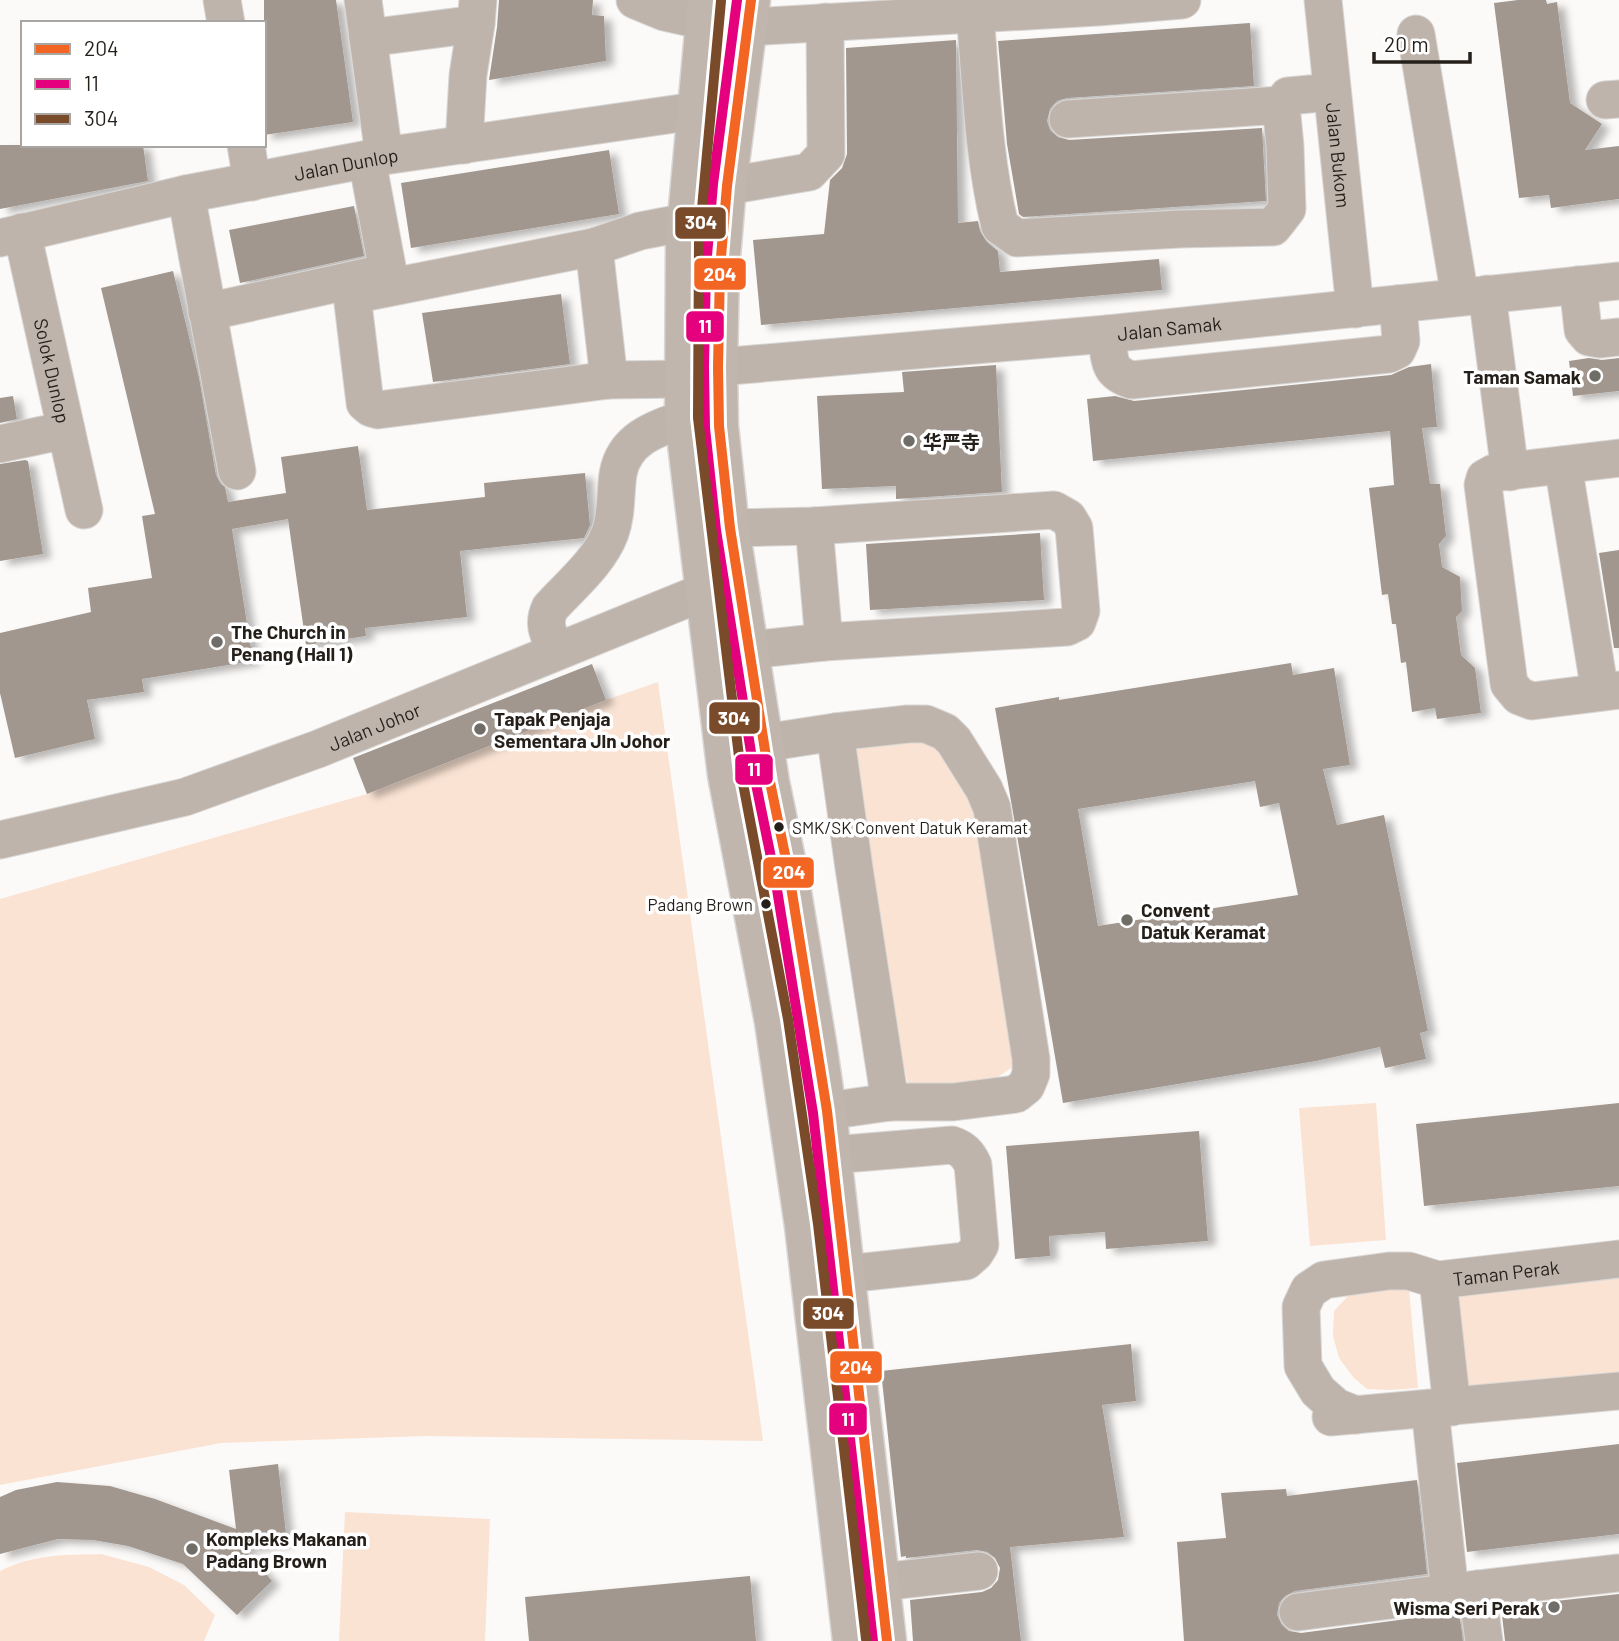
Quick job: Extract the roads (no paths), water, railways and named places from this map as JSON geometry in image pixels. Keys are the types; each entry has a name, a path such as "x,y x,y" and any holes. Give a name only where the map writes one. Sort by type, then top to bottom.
{"main road":[{"path":"705,11 685,240 701,373 719,426 730,528 722,584 727,775 774,1022 804,1226 852,1641"},
{"path":"750,13 727,187 720,269 701,373 684,419 722,584 750,650 770,782 789,874 827,1111 887,1641"}],"street":[{"path":"222,0 226,21"},
{"path":"363,0 368,38 375,158 390,280"},
{"path":"635,0 664,12 705,11"},
{"path":"750,13 825,22 1182,0"},
{"name":"Jalan Bukom","path":"1323,0 1354,309"},
{"path":"368,38 477,12 468,75 464,145"},
{"path":"975,13 983,118 995,203 1000,226 1017,238 1273,227 1287,209 1281,105 1288,96 1332,92"},
{"path":"727,187 808,172 826,154 825,22"},
{"path":"1416,34 1507,435 1510,472"},
{"path":"1068,119 1281,105"},
{"name":"Jalan Dunlop","path":"11,235 186,194 375,158 695,111"},
{"path":"246,147 252,182"},
{"path":"186,194 236,471"},
{"path":"207,312 594,247 640,231 687,222"},
{"name":"Solok Dunlop","path":"11,235 66,430 84,510"},
{"path":"594,247 609,380"},
{"name":"Jalan Samak","path":"390,280 352,295 365,403 378,410 609,380 1107,334 1619,281"},
{"path":"1578,285 1583,330 1589,337 1619,337"},
{"path":"1107,334 1111,365 1119,376 1132,380 1389,354 1397,350 1401,341 1398,304"},
{"path":"556,651 546,629 545,618 550,608 601,553 611,531 617,505 618,474 623,457 638,439 655,429 684,419"},
{"path":"0,444 66,430"},
{"path":"1563,465 1610,691 1532,701 1519,696 1509,684 1483,485 1485,478 1493,473 1619,458"},
{"path":"730,528 814,526 1054,510 1068,518 1074,528 1081,611 1076,622 1067,627 824,642 750,650"},
{"path":"814,526 824,642"},
{"name":"Jalan Johor","path":"0,840 185,797 318,749 722,584"},
{"path":"764,743 835,732 926,724 945,732 954,741 984,789 992,808 1031,1059 1031,1074 1026,1086 1016,1094 953,1102 890,1102 827,1111"},
{"path":"835,732 890,1102"},
{"path":"832,1155 952,1145 961,1148 973,1165 980,1245 967,1261 846,1274"},
{"name":"Taman Perak","path":"1484,1641 1463,1591 1441,1408 1438,1280 1619,1259"},
{"path":"1356,1415 1336,1407 1318,1391 1303,1366 1301,1307 1309,1290 1324,1280 1388,1271 1409,1271 1438,1280"},
{"path":"1316,1419 1619,1391"},
{"path":"881,1582 979,1571"},
{"path":"1298,1612 1619,1573"}],"place":[{"name":"Taman Samak","path":"1595,376"},
{"name":"华严寺","path":"909,441"},
{"name":"The Church in Penang (Hall 1)","path":"217,642"},
{"name":"Tapak Penjaja Sementara Jln Johor","path":"480,729"},
{"name":"SMK/SK Convent Datuk Keramat","path":"779,827"},
{"name":"Padang Brown","path":"766,904"},
{"name":"Convent Datuk Keramat","path":"1127,920"},
{"name":"Kompleks Makanan Padang Brown","path":"192,1549"},
{"name":"Wisma Seri Perak","path":"1554,1607"}]}
